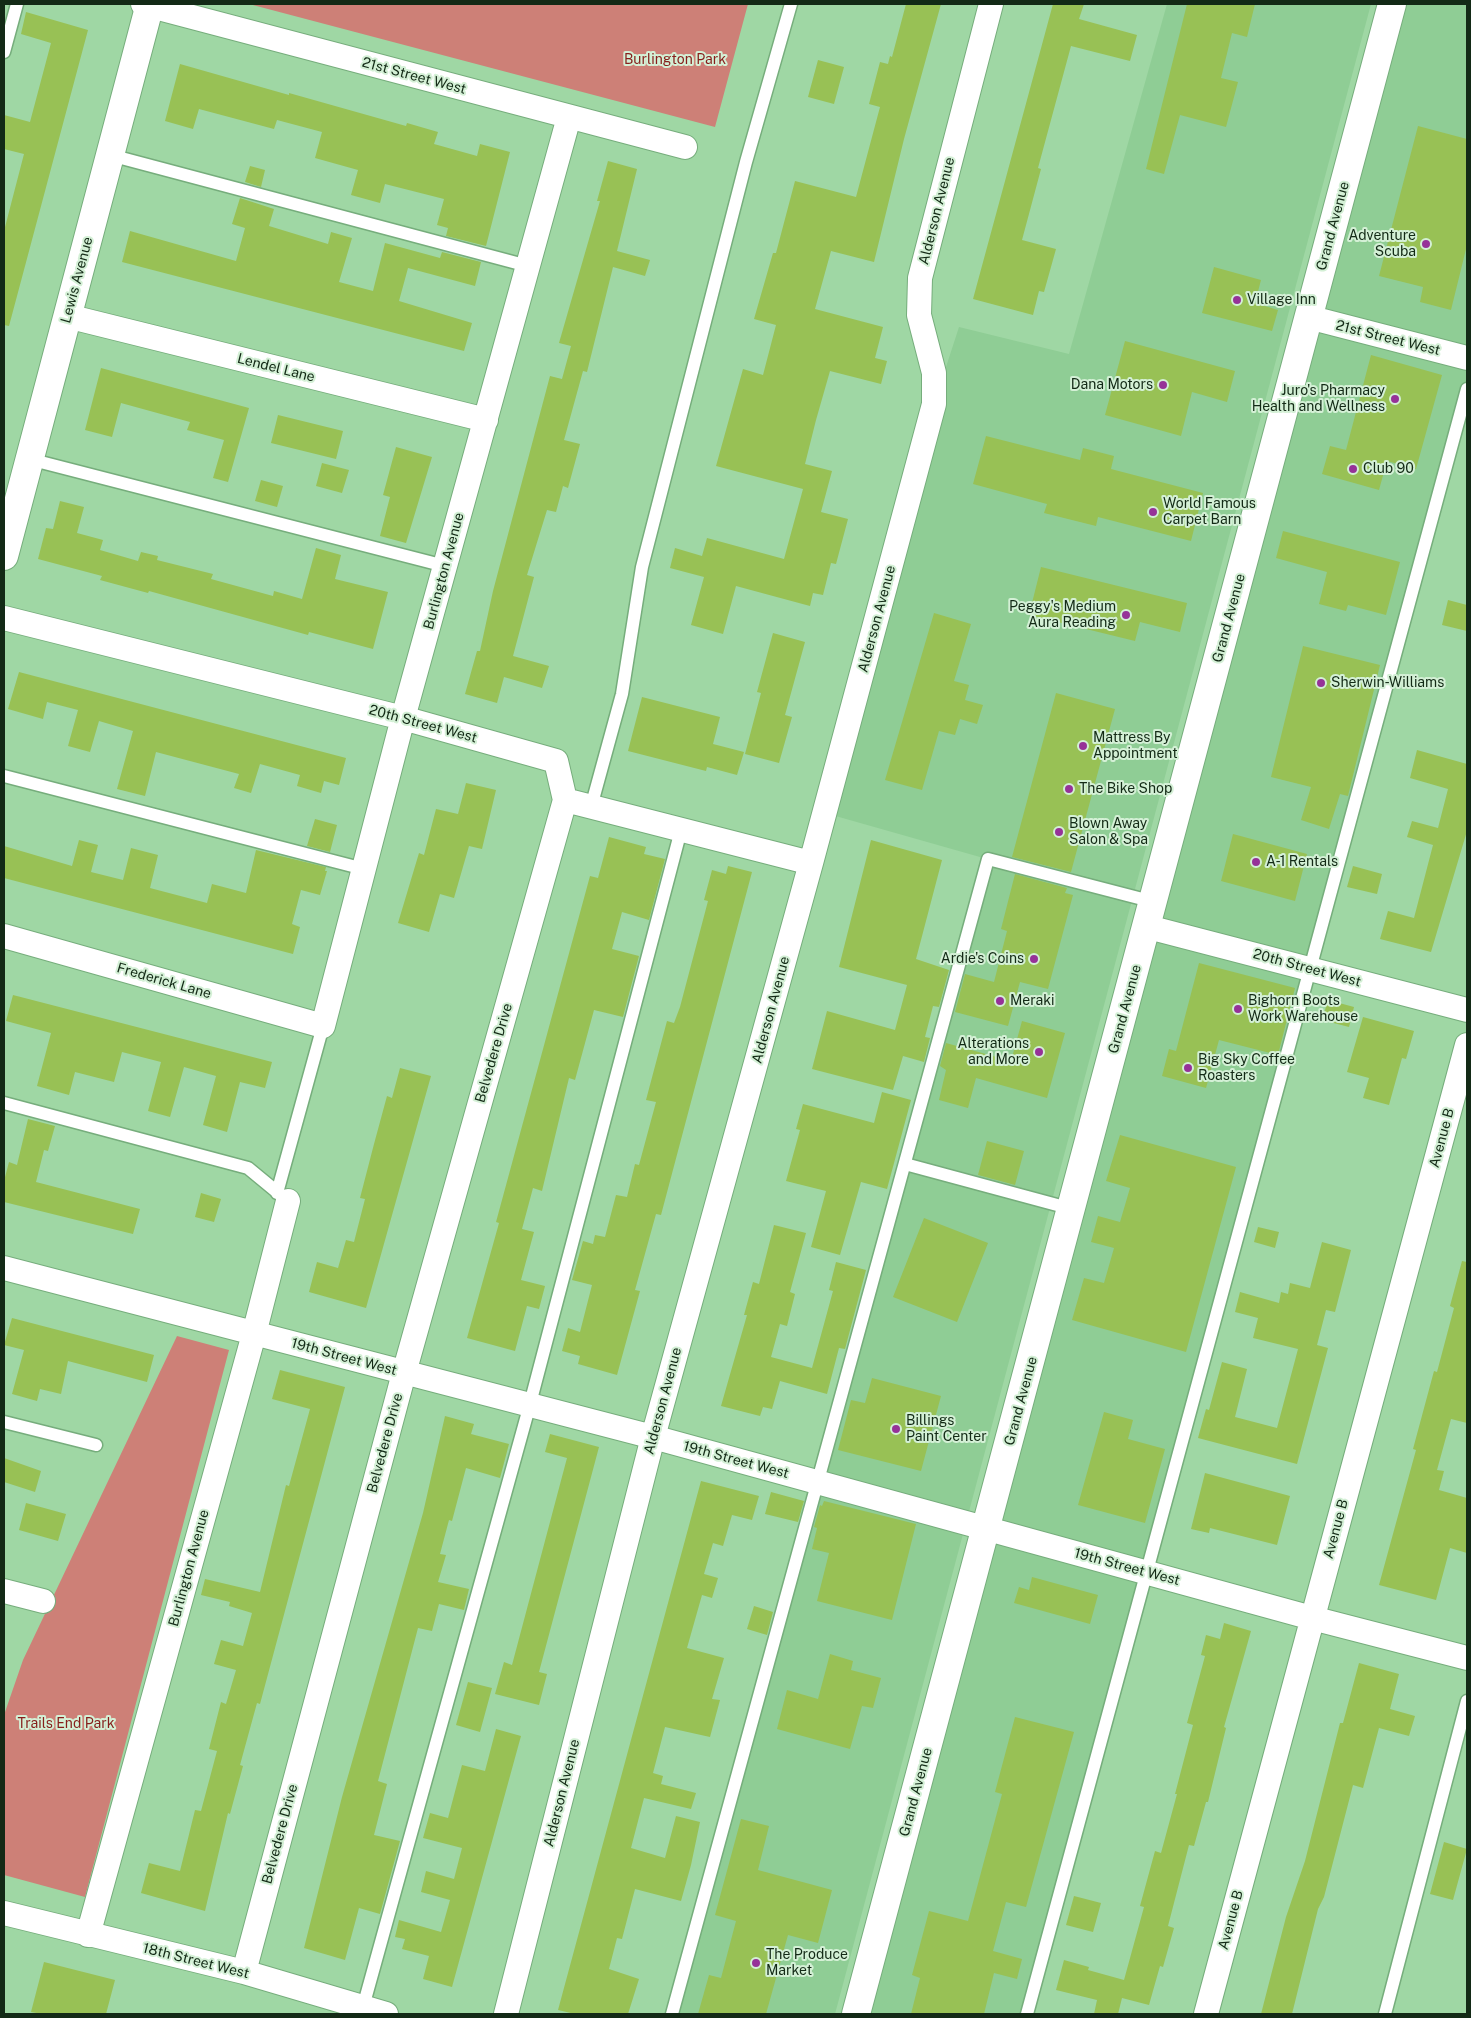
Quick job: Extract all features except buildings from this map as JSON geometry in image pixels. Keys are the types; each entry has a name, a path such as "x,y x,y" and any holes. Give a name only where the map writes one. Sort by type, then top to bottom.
{"main road":[{"name":"Lewis Avenue","path":"4,556 110,155 147,4"},
{"name":"Grand Avenue","path":"856,2014 1151,914 1392,4"}],"street":[{"name":"21st Street West","path":"147,4 685,147"},
{"name":"Alderson Avenue","path":"506,2014 653,1437 811,863 934,404 934,373 919,314 920,278 991,4"},
{"name":"Burlington Avenue","path":"323,1026 445,566 570,117"},
{"name":"Lendel Lane","path":"67,316 486,420"},
{"name":"21st Street West","path":"1308,318 1467,358"},
{"name":"20th Street West","path":"4,618 404,718 556,761 565,800"},
{"path":"565,800 811,863"},
{"name":"Belvedere Drive","path":"244,1972 404,1373 565,800"},
{"name":"20th Street West","path":"1151,914 1310,969 1467,1010"},
{"name":"Frederick Lane","path":"4,936 323,1026"},
{"name":"Avenue B","path":"1206,2014 1467,1045"},
{"name":"Burlington Avenue","path":"88,1934 254,1334 282,1196"},
{"name":"19th Street West","path":"4,1268 653,1437 1312,1618 1467,1658"},
{"path":"4,1591 43,1601"},
{"name":"18th Street West","path":"4,1913 244,1972 386,2014"}],"lane":[{"path":"4,52 17,4"},
{"path":"592,807 622,694 642,567 746,162 791,4"},
{"path":"110,155 528,266"},
{"path":"1027,2014 1467,389"},
{"path":"30,459 445,566"},
{"path":"4,776 364,869"},
{"path":"363,2007 530,1406 681,830"},
{"path":"672,2014 988,860 1151,914"},
{"path":"4,1104 248,1168 282,1196 323,1026"},
{"path":"904,1164 1072,1209"},
{"path":"4,1422 96,1445"},
{"path":"1385,2014 1467,1701"}],"shaded area":[{"path":"1167,4 1371,4 835,2014 672,2014 987,859 825,813 934,404 959,327 1069,354"},
{"path":"1392,4 1467,4 1467,388 1027,2014 856,2014"}],"green space":[{"name":"Burlington Park","path":"249,4 748,4 715,127"},
{"name":"Trails End Park","path":"177,1336 229,1350 85,1897 4,1875 4,1715 23,1660"}],"place":[{"name":"Adventure Scuba","path":"1426,244"},
{"name":"Village Inn","path":"1237,300"},
{"name":"Dana Motors","path":"1163,385"},
{"name":"Juro's Pharmacy Health and Wellness","path":"1395,399"},
{"name":"Club 90","path":"1353,469"},
{"name":"World Famous Carpet Barn","path":"1153,512"},
{"name":"Peggy's Medium Aura Reading","path":"1126,615"},
{"name":"Sherwin-Williams","path":"1321,683"},
{"name":"Mattress By Appointment","path":"1083,746"},
{"name":"The Bike Shop","path":"1069,789"},
{"name":"Blown Away Salon & Spa","path":"1059,832"},
{"name":"A-1 Rentals","path":"1256,862"},
{"name":"Ardie's Coins","path":"1034,959"},
{"name":"Meraki","path":"1000,1001"},
{"name":"Bighorn Boots Work Warehouse","path":"1238,1009"},
{"name":"Alterations and More","path":"1039,1052"},
{"name":"Big Sky Coffee Roasters","path":"1188,1068"},
{"name":"Billings Paint Center","path":"896,1429"},
{"name":"The Produce Market","path":"756,1963"}]}
